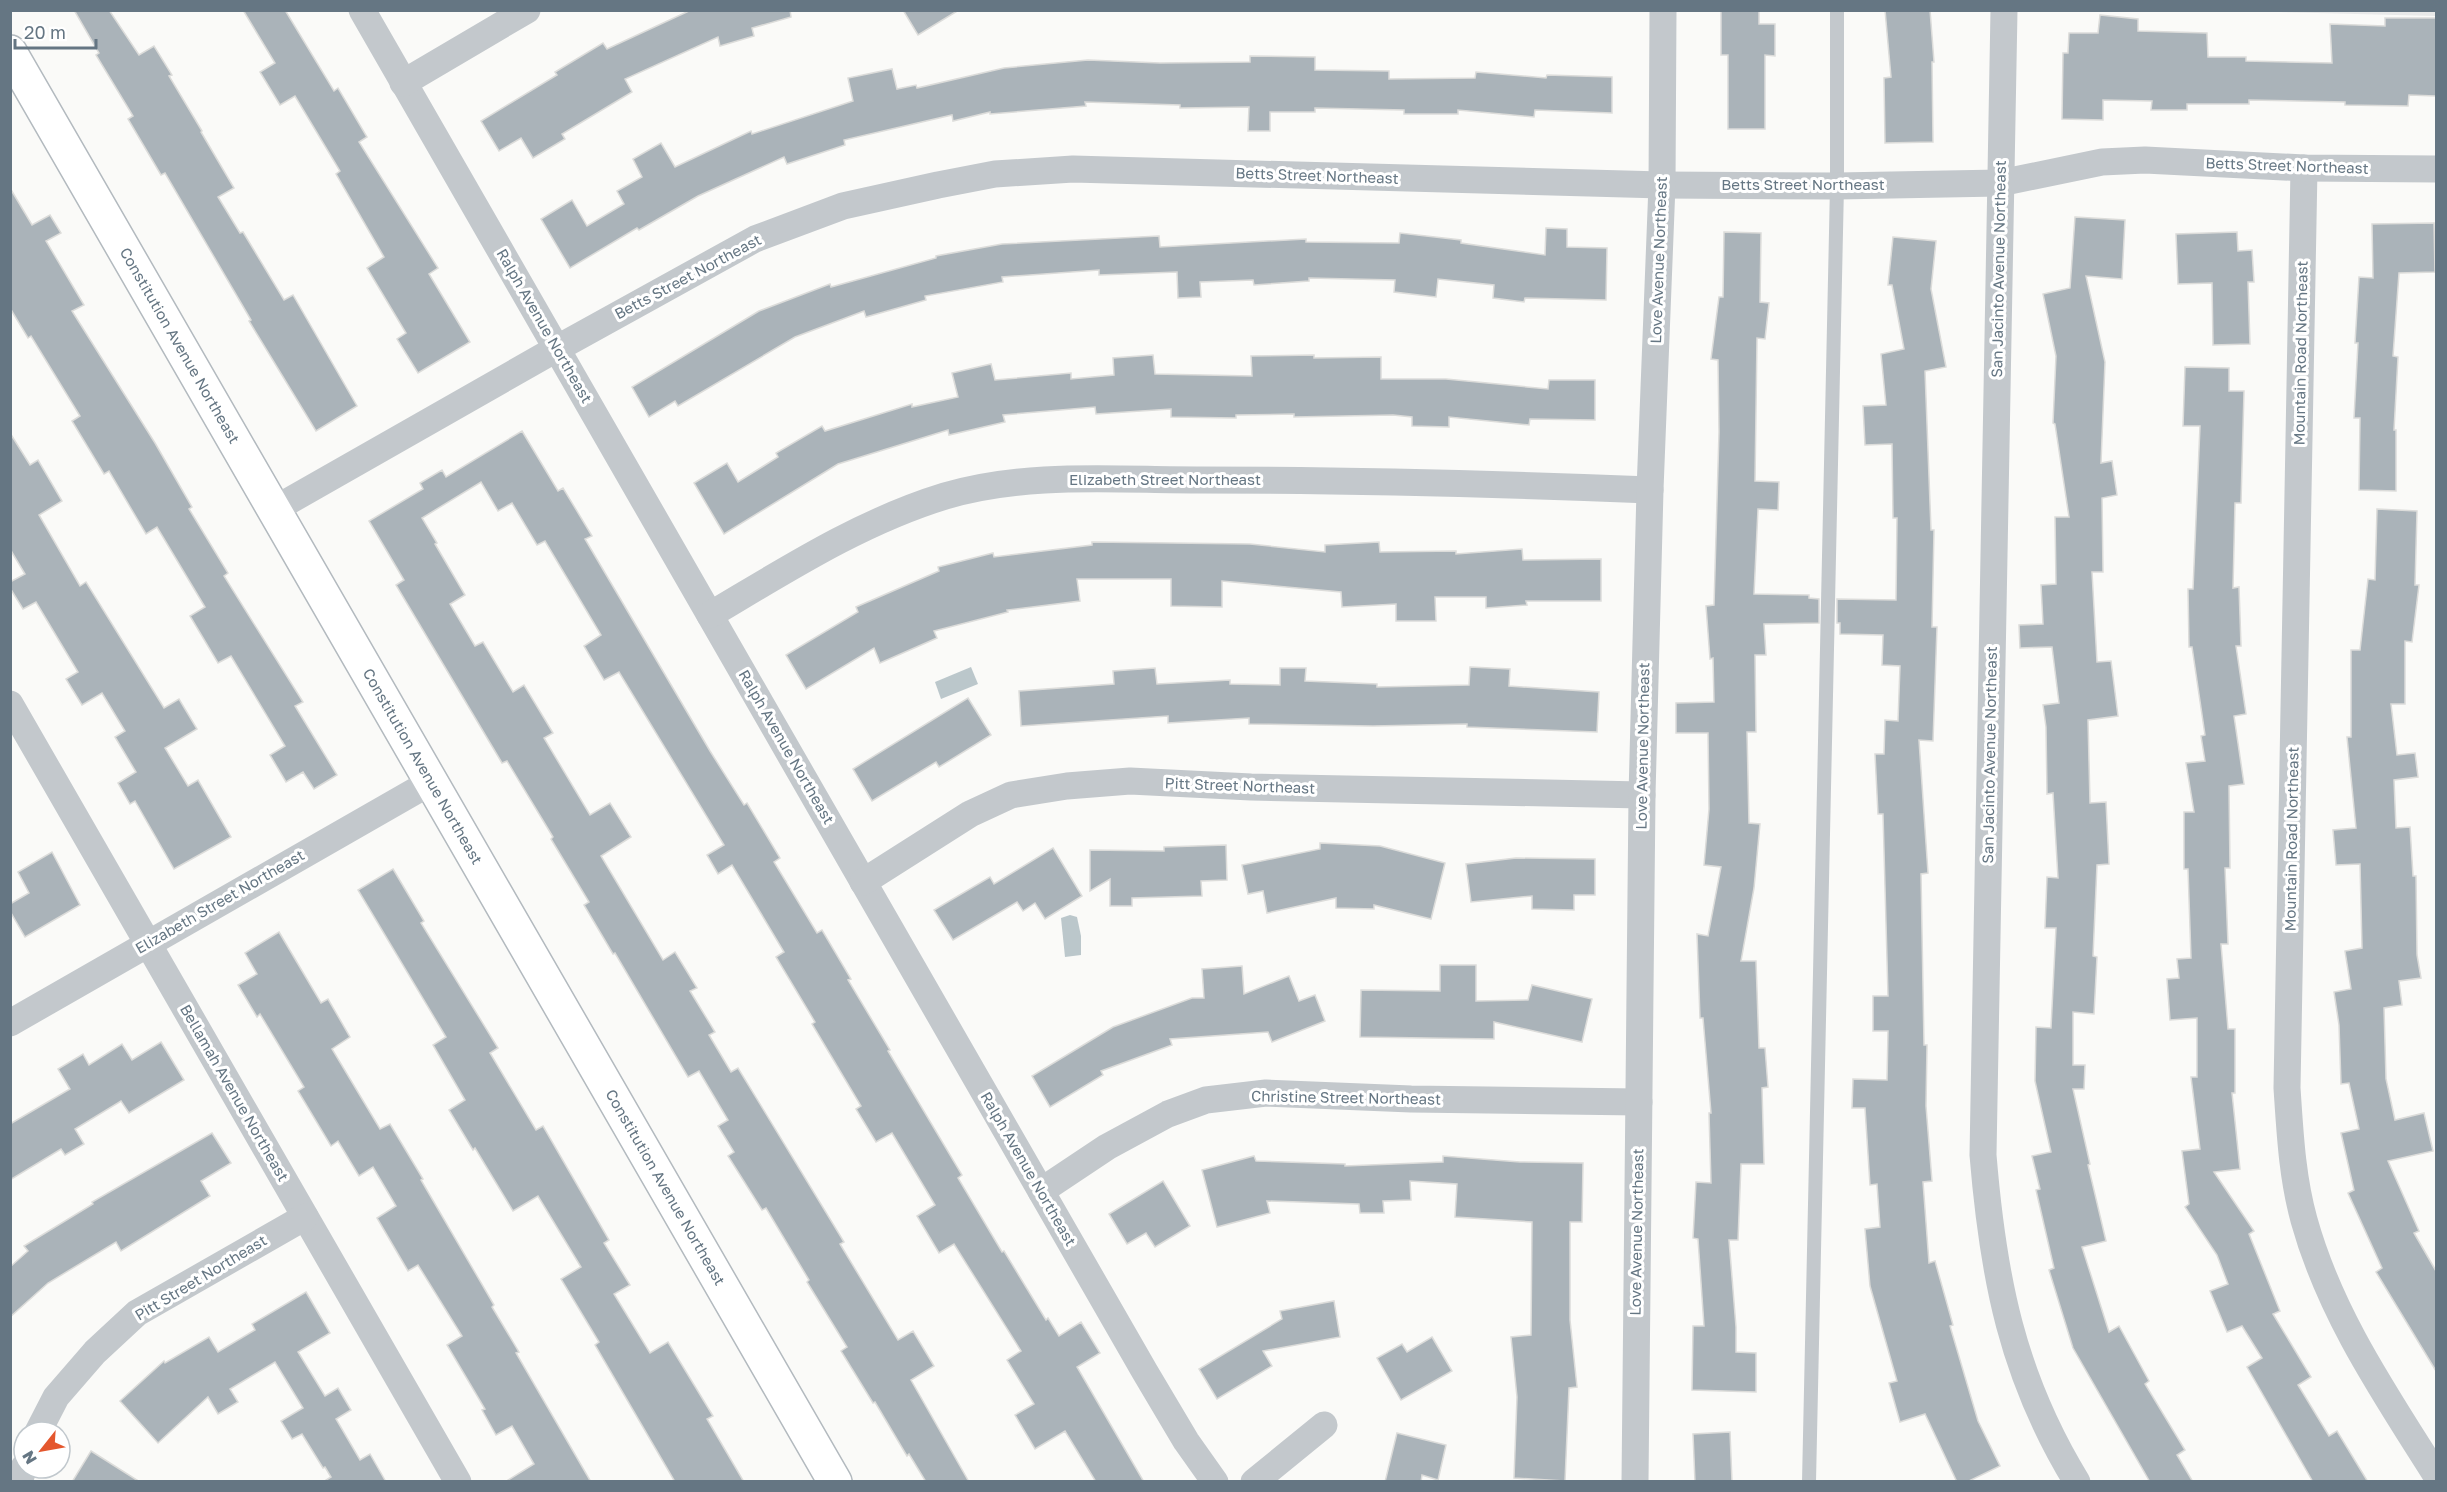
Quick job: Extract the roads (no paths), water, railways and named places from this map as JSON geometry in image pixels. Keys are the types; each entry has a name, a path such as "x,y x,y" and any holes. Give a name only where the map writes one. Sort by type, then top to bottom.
{"street":[{"name":"Ralph Avenue Northeast","path":"362,10 1041,1191 1186,1441 1215,1482"},
{"path":"403,82 527,10"},
{"name":"Love Avenue Northeast","path":"1635,1482 1642,795 1650,490 1662,185 1663,10"},
{"name":"San Jacinto Avenue Northeast","path":"2004,10 1983,1155 1989,1224 2004,1310 2025,1381 2061,1456 2077,1482"},
{"name":"Constitution Avenue Northeast","path":"10,52 835,1482"},
{"name":"Betts Street Northeast","path":"275,509 755,239 843,206 995,174 1073,169 1662,185 1837,186 2000,183 2102,162 2145,160 2304,168 2436,169"},
{"name":"Mountain Road Northeast","path":"2304,168 2287,1088 2291,1151 2303,1218 2319,1269 2342,1320 2384,1393 2436,1475"},
{"name":"Elizabeth Street Northeast","path":"710,615 864,526 946,496 996,486 1055,480 1251,480 1650,490"},
{"name":"Bellamah Avenue Northeast","path":"10,704 458,1482"},
{"name":"Pitt Street Northeast","path":"863,882 970,814 1011,795 1067,786 1130,781 1251,788 1642,795"},
{"name":"Elizabeth Street Northeast","path":"10,1023 431,782"},
{"name":"Christine Street Northeast","path":"1041,1191 1117,1142 1168,1114 1206,1100 1266,1093 1411,1099 1639,1102"},
{"name":"Pitt Street Northeast","path":"44,1420 56,1397 95,1352 137,1313 305,1217"},
{"path":"1254,1482 1324,1425"}],"lane":[{"path":"1809,1482 1837,186 1837,10"}]}
